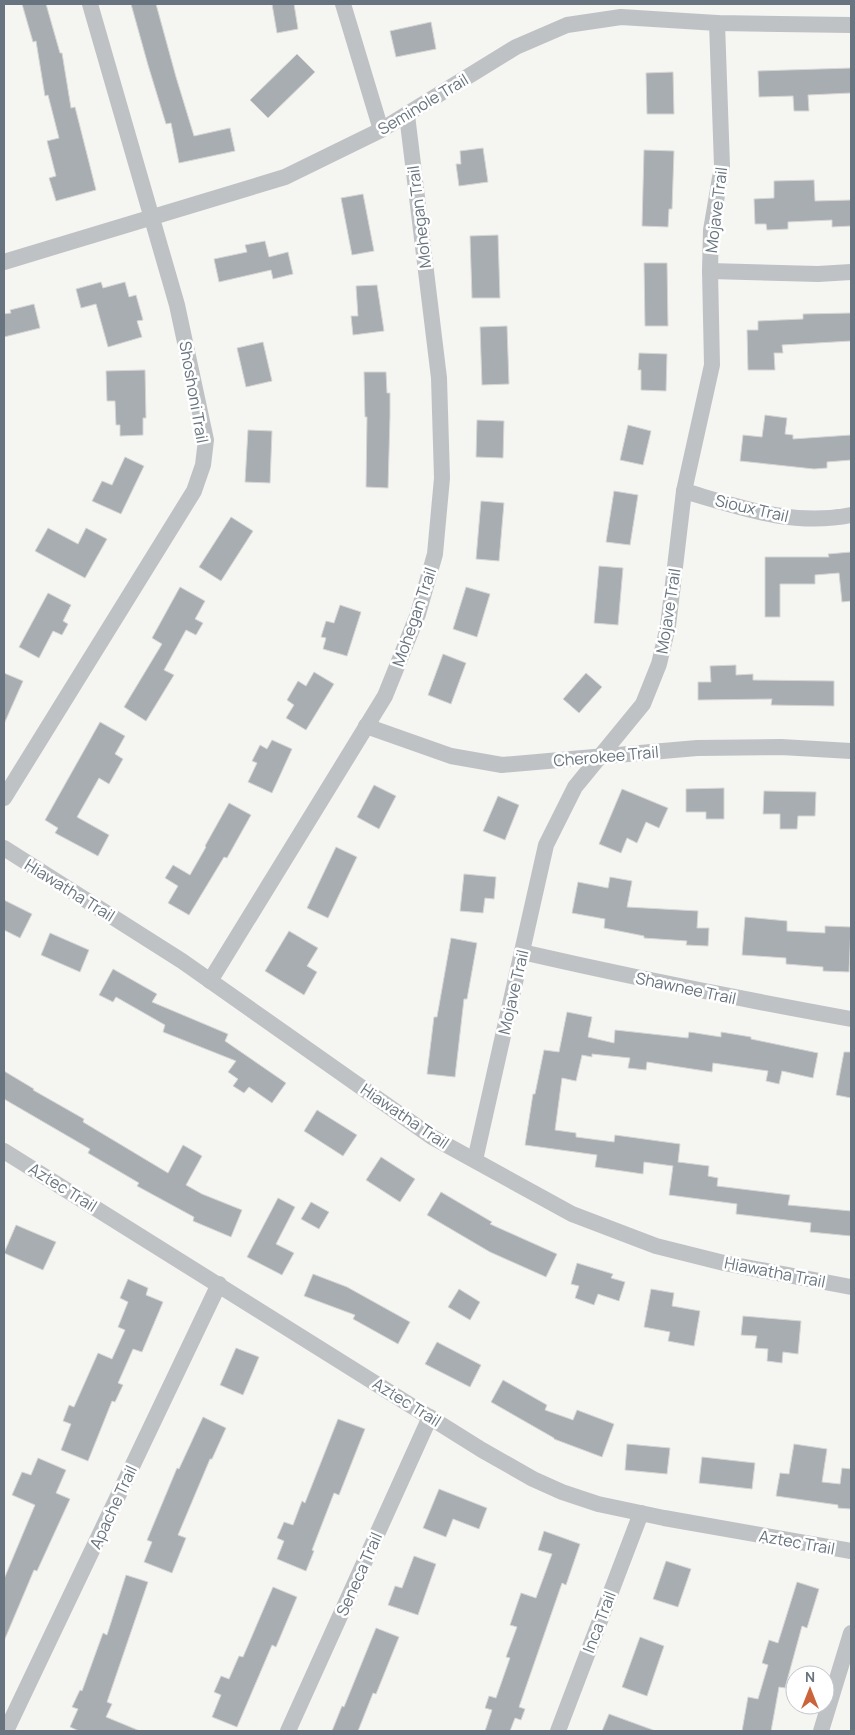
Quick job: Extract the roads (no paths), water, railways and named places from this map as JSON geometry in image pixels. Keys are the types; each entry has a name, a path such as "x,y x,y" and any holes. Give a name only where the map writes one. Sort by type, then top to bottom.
{"street":[{"name":"Shoshoni Trail","path":"4,798 194,491 203,465 206,440 177,305 90,4"},
{"path":"343,4 381,130"},
{"name":"Seminole Trail","path":"4,262 285,177 381,130 516,47 567,25 620,10 717,23 851,25"},
{"name":"Mojave Trail","path":"475,1160 546,845 575,787 643,704 659,664 668,626 684,492 712,365 711,230 722,166 717,23"},
{"name":"Mohegan Trail","path":"210,980 385,696 418,614 435,554 442,478 439,378 407,115"},
{"path":"710,271 818,274 851,272"},
{"name":"Sioux Trail","path":"684,492 764,515 801,519 851,515"},
{"name":"Cherokee Trail","path":"366,726 450,756 502,765 696,748 781,747 851,751"},
{"name":"Hiawatha Trail","path":"4,848 182,961 432,1136 572,1214 656,1246 724,1263 851,1287"},
{"name":"Shawnee Trail","path":"522,952 624,976 742,1000 851,1019"},
{"name":"Aztec Trail","path":"4,1153 219,1284 482,1450 533,1479 562,1492 598,1504 851,1551"},
{"name":"Apache Trail","path":"6,1731 219,1284"},
{"name":"Seneca Trail","path":"288,1731 430,1417"},
{"name":"Inca Trail","path":"558,1731 641,1513"},
{"path":"821,1731 851,1633"}]}
